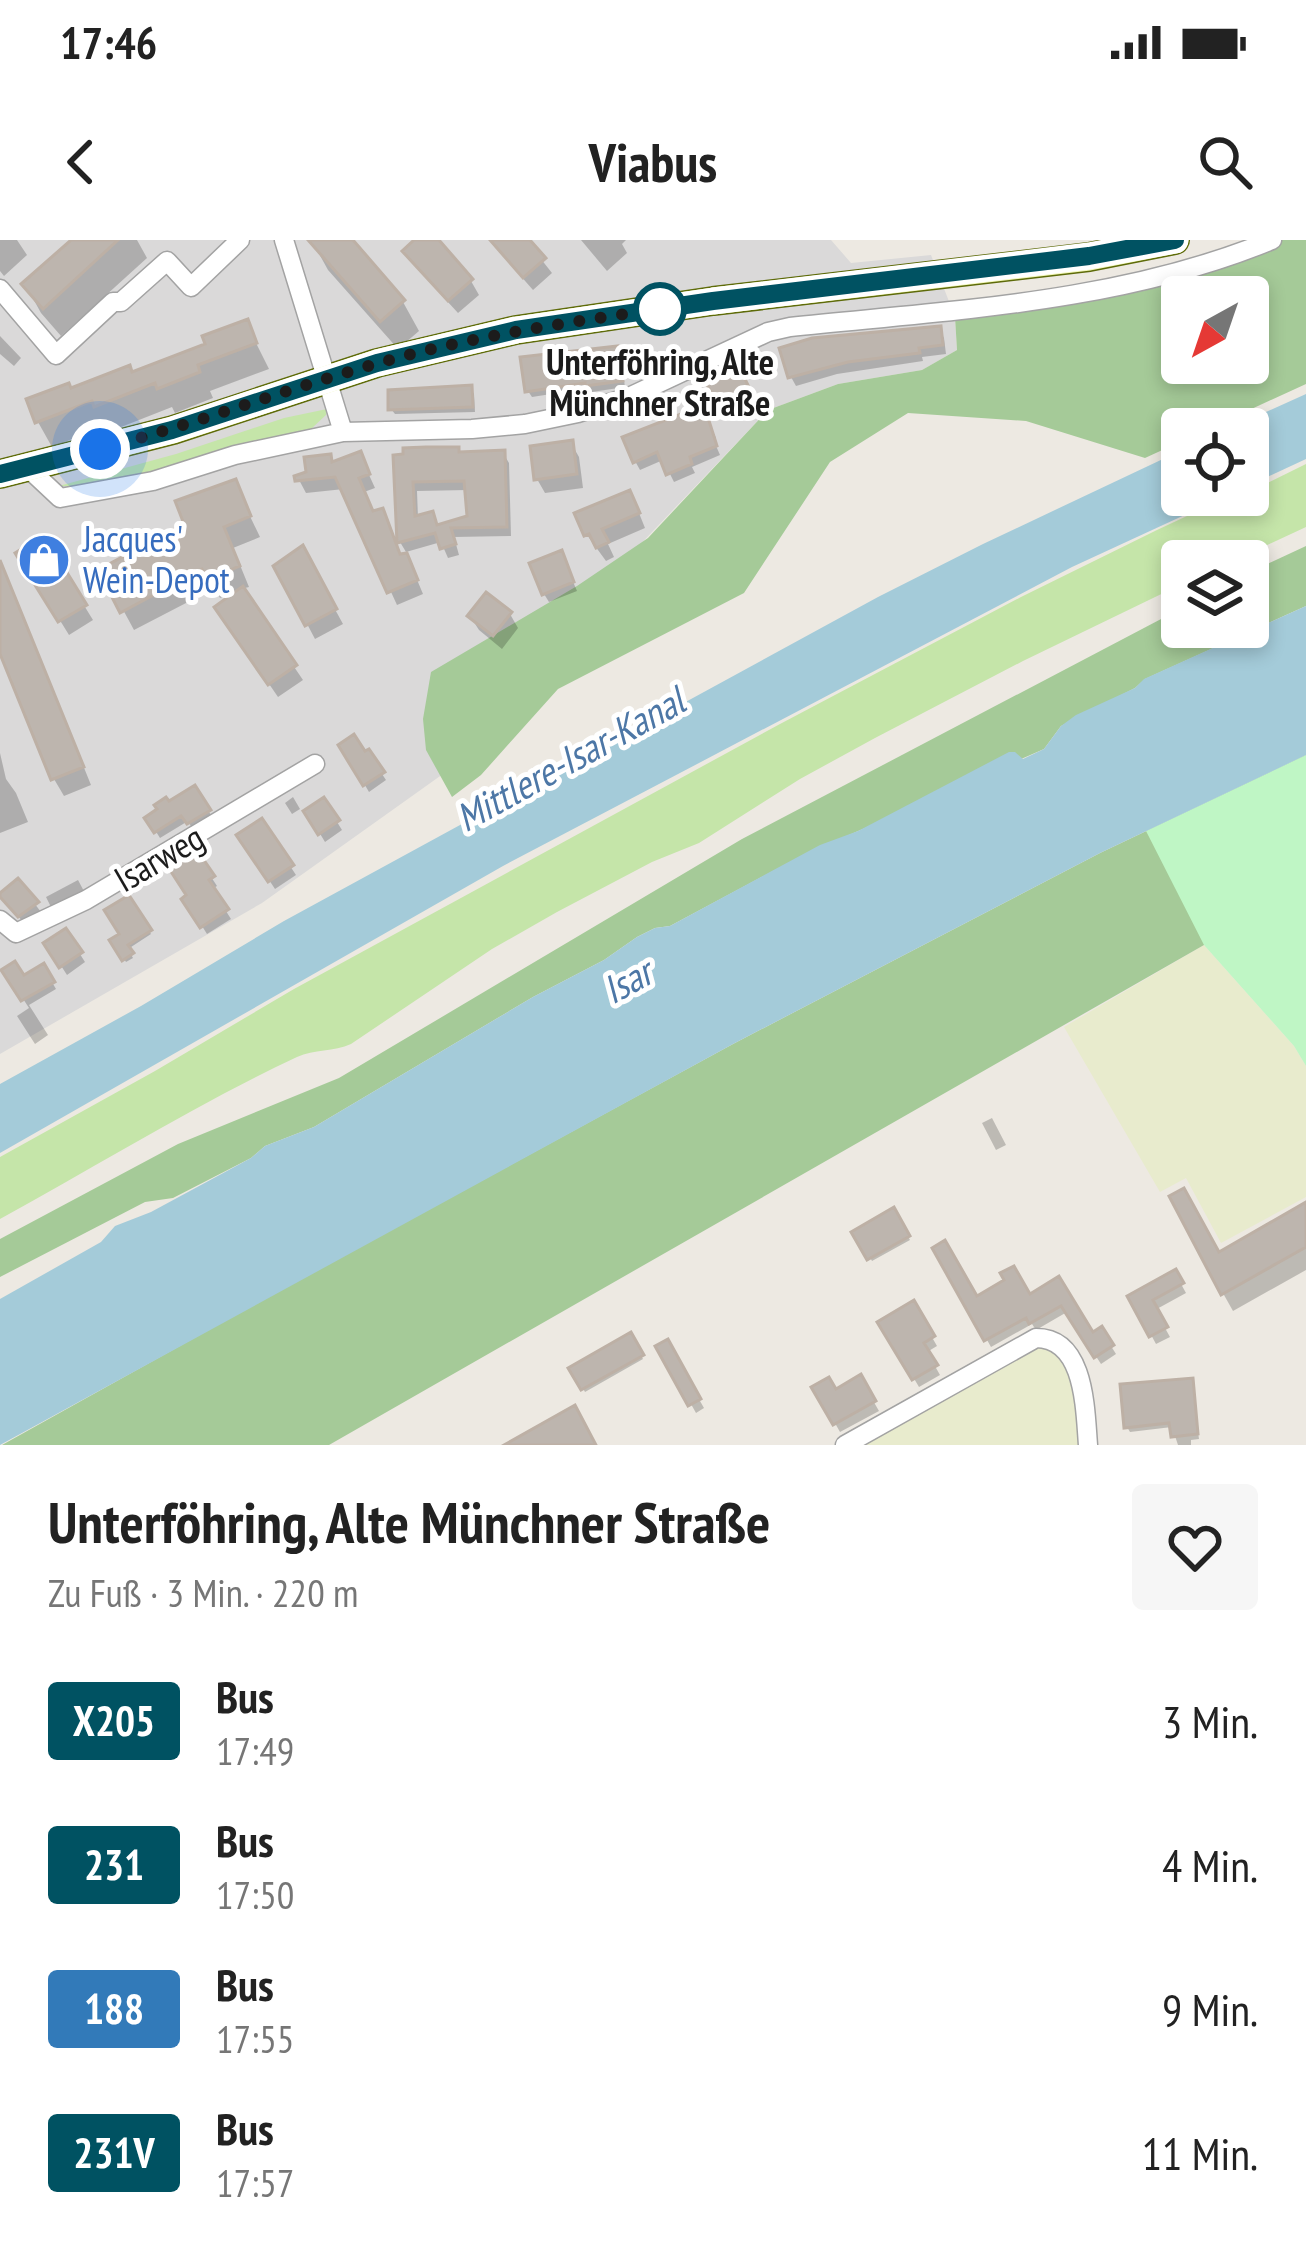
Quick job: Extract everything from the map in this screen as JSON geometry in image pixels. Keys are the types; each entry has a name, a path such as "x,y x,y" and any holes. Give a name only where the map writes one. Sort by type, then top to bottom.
{"main road":[{"path":"0,474 172,430 377,363 516,330 1089,256 1175,240"}],"street":[{"path":"0,290 56,355 113,302 122,302 167,261 191,287 240,240"},
{"path":"284,240 343,432"},
{"path":"28,468 61,498 153,481 235,454 343,432 525,424 629,398 768,332 1069,295 1168,274 1272,240"},
{"name":"Isarweg","path":"0,920 16,933 86,900 315,764"},
{"path":"845,1445 1036,1338 1052,1338 1066,1349 1084,1397 1088,1445"}],"shaded area":[{"path":"0,240 831,240 851,263 931,255 955,317 957,350 922,370 838,384 768,410 576,612 464,759 262,903 0,1054"}],"green space":[{"path":"1272,240 1306,240 1306,384 1254,408 1161,408 1161,451 1145,458 1026,421 908,413 830,462 744,593 558,689 481,775 452,797 426,750 423,719 431,672 648,538 768,410 838,384 922,370 957,350 955,317 993,313"},
{"path":"327,409 311,429 254,441 160,472 59,486 284,418"},
{"path":"1306,464 1306,527 1269,544 1269,540 1161,540 1161,594 875,738 699,843 557,912 492,949 351,1044 304,1054 259,1076 0,1219 0,1157 294,989 1021,597 1187,516 1269,516 1269,482"},
{"path":"1306,546 1306,606 1269,623 1269,563"},
{"path":"1161,619 1161,648 1213,648 1061,726 1044,749 820,846 670,926 637,937 314,1127 265,1146 173,1198 145,1202 0,1277 0,1239 178,1144 339,1078 742,839"},
{"path":"1306,755 1204,945 329,1445 2,1445 733,1044 1100,853"},
{"path":"1306,755 1306,1066 1294,1046 1204,945 1146,831"},
{"path":"1204,945 1294,1046 1306,1066 1306,1197 1221,1243 1186,1178 1160,1192 1064,1027"},
{"path":"1034,1345 1048,1346 1067,1363 1079,1391 1082,1445 857,1445"}],"water":[{"path":"1306,394 1306,459 1269,476 1269,411"},
{"path":"1161,460 1161,516 1182,516 1072,567 503,866 0,1153 0,1084 284,921 983,544"},
{"name":"Isar","path":"1306,606 1306,755 1100,853 733,1044 0,1445 0,1299 101,1242 115,1226 151,1212 265,1146 314,1127 637,937 670,926 1009,752 1023,759 1044,749 1076,715 1135,688 1144,679 1213,648 1269,648 1269,623"}],"building":[{"path":"71,240 118,240 43,309 21,284"},
{"path":"308,240 353,240 405,300 380,322"},
{"path":"414,240 439,240 473,279 448,301 402,251"},
{"path":"490,240 530,240 546,258 523,278"},
{"path":"248,319 257,343 198,365 200,372 157,389 155,383 94,407 92,401 35,423 26,399 130,365 132,372 205,344 202,336"},
{"path":"941,326 943,345 919,348 920,353 848,362 788,378 779,348 812,338"},
{"path":"618,346 623,381 525,392 520,357"},
{"path":"737,363 749,387 716,403 704,379"},
{"path":"472,385 473,407 388,410 388,390"},
{"path":"704,405 717,446 690,457 692,464 666,475 657,452 633,463 622,437"},
{"path":"573,440 577,474 534,480 530,446"},
{"path":"403,448 505,450 507,527 451,528 456,544 440,549 435,533 397,543 393,455 403,454","holes":["464,481 467,516 437,525 433,511 415,516 413,482"]},
{"path":"361,451 370,474 359,478 373,511 383,508 400,554 407,553 418,580 387,593 335,477 295,481 294,476 306,472 304,457 331,454 332,462"},
{"path":"236,479 251,516 224,527 240,566 207,580 202,569 120,613 98,570 184,524 175,501"},
{"path":"630,490 640,513 602,529 609,542 596,548 589,534 584,536 574,513"},
{"path":"44,535 87,605 58,622 15,553"},
{"path":"303,545 337,609 305,626 273,566"},
{"path":"562,550 574,582 542,595 529,563"},
{"path":"0,560 84,767 51,780 0,654"},
{"path":"243,586 297,665 268,685 214,607"},
{"path":"486,592 512,612 493,636 467,616"},
{"path":"354,734 385,772 363,786 338,745"},
{"path":"195,785 211,810 187,824 181,816 154,833 144,818 157,809 154,805"},
{"path":"324,797 340,820 318,835 303,811"},
{"path":"262,818 294,865 268,882 236,835"},
{"path":"197,850 215,876 209,880 229,909 200,928 168,867"},
{"path":"18,878 39,902 18,917 0,893"},
{"path":"129,895 152,930 128,945 134,953 122,961 109,940 119,934 104,910"},
{"path":"66,928 83,952 59,968 43,943"},
{"path":"15,961 24,975 44,963 55,982 21,1001 1,970"},
{"path":"1184,1188 1219,1252 1306,1202 1306,1247 1221,1295 1169,1196"},
{"path":"894,1207 910,1236 867,1260 851,1232"},
{"path":"945,1240 977,1296 1004,1280 1000,1273 1014,1266 1030,1294 1059,1276 1093,1332 1102,1326 1114,1345 1094,1358 1061,1306 984,1341 932,1248"},
{"path":"1176,1269 1184,1283 1153,1300 1168,1327 1149,1337 1127,1296"},
{"path":"914,1300 935,1336 924,1343 938,1365 912,1380 877,1322"},
{"path":"631,1332 644,1355 581,1390 568,1368"},
{"path":"668,1339 701,1399 688,1406 655,1346"},
{"path":"861,1374 876,1401 833,1425 811,1387 829,1377 836,1389"},
{"path":"1193,1378 1198,1434 1171,1437 1169,1423 1124,1428 1120,1384"},
{"path":"575,1405 596,1445 504,1445"}],"bus line":[{"name":"X205","path":"0,474 172,430 377,363 516,330 1089,256 1175,240"}],"place":[{"name":"Unterföhring, Alte Münchner Straße","path":"660,309"},
{"name":"Jacques' Wein-Depot","path":"44,560"}],"route":[{"path":"100,449 377,363 516,330 660,309"}],"water label":[{"name":"Mittlere-Isar-Kanal","path":"570,759"}]}
